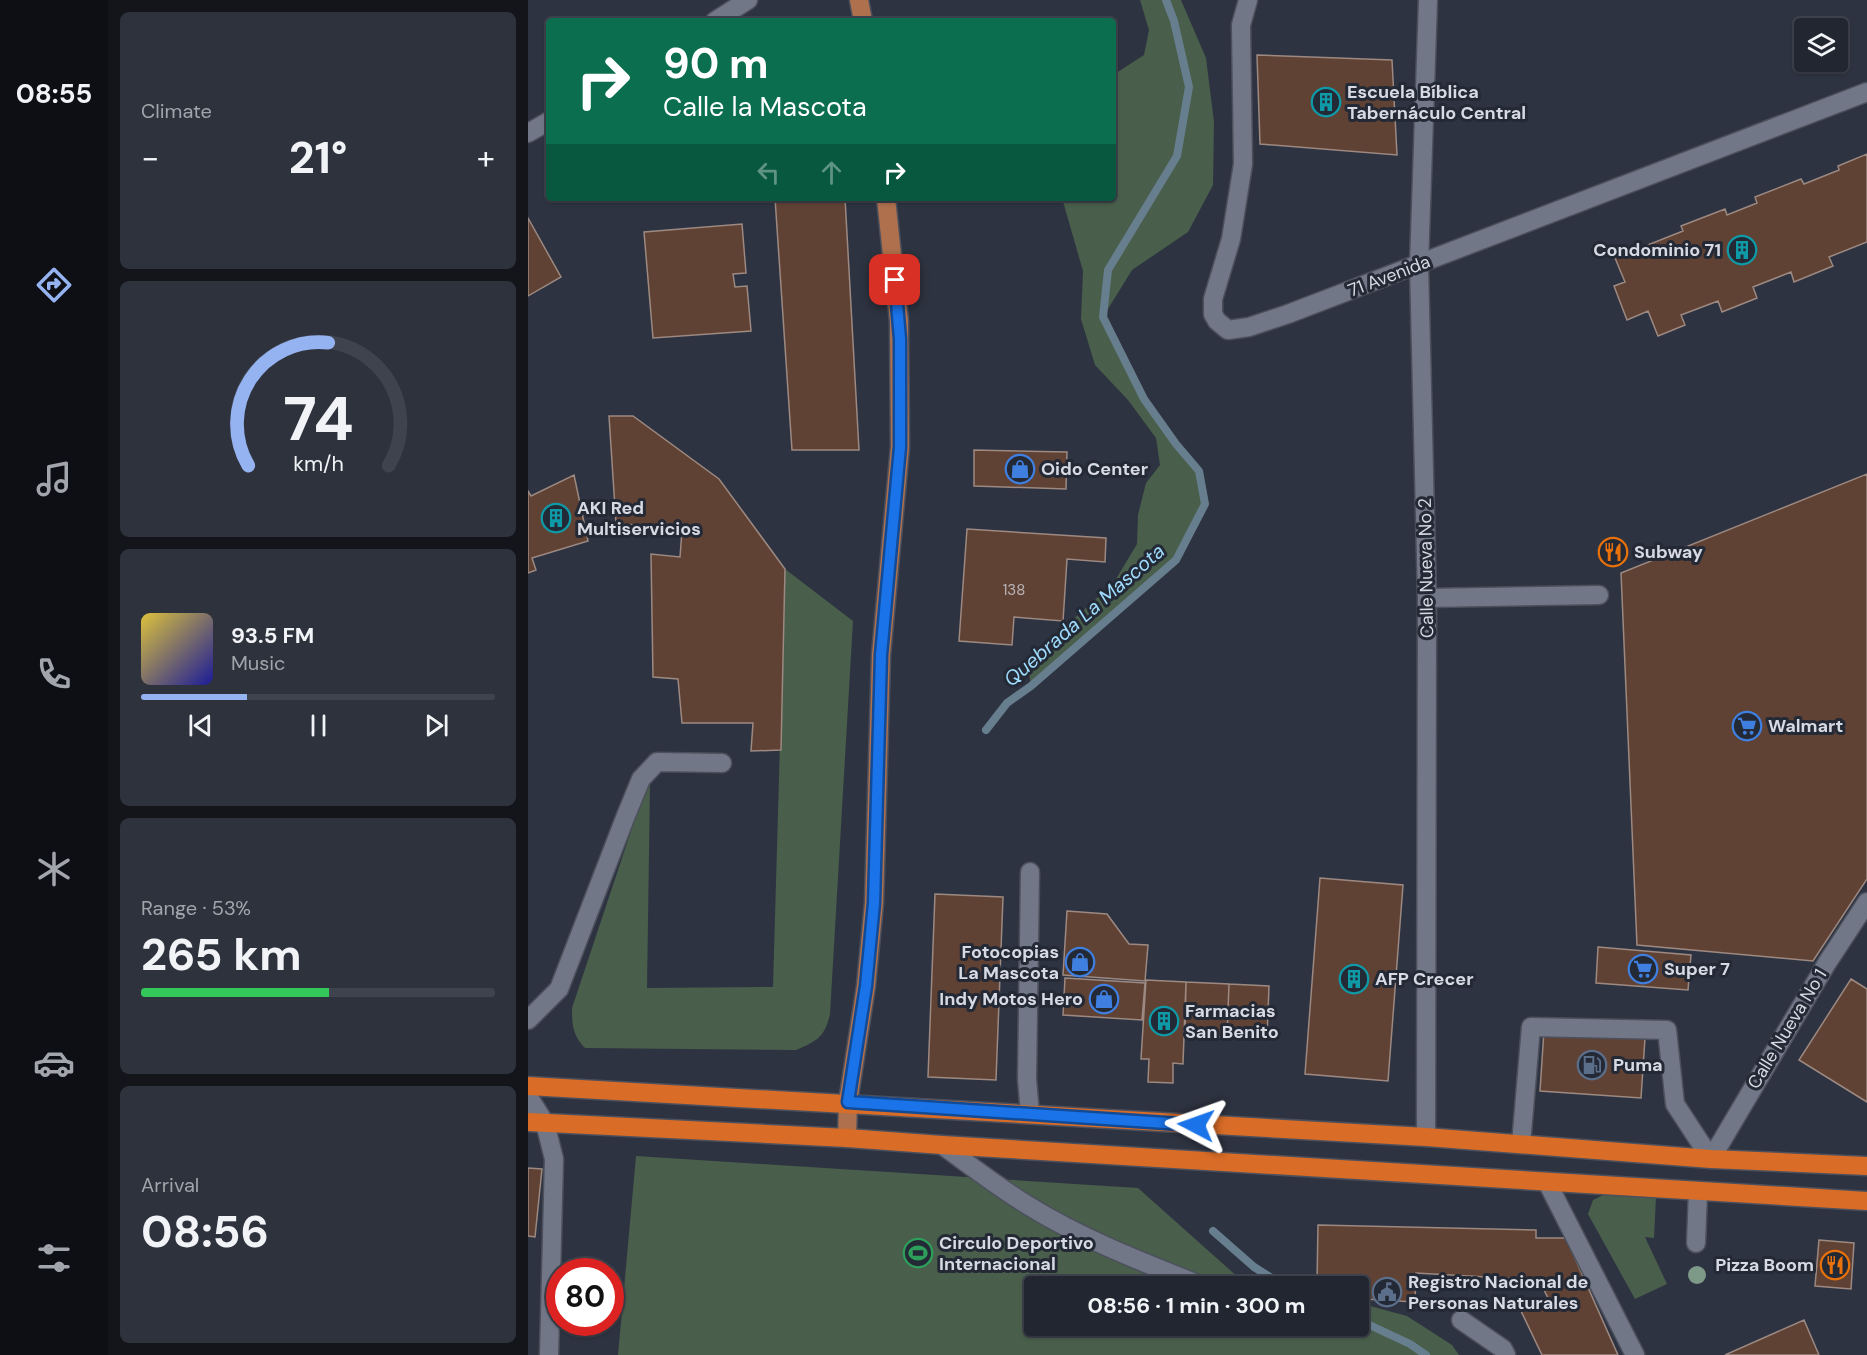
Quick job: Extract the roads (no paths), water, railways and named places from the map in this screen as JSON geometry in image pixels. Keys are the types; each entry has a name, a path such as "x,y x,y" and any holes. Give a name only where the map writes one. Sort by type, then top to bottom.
{"highway":[{"path":"528,1086 848,1102 1867,1166"},
{"path":"536,1122 847,1138 1867,1201"}],"main road":[{"path":"860,0 863,18"},
{"path":"847,1138 848,1102 866,986 874,903 881,655 900,447 899,321 886,201"}],"street":[{"path":"720,18 748,0"},
{"name":"71 Avenida","path":"1248,0 1241,25 1243,164 1231,239 1213,299 1213,314 1217,321 1228,330 1249,327 1419,265 1867,93"},
{"name":"Calle Nueva No 2","path":"1426,1137 1427,598 1419,265 1428,0"},
{"path":"528,133 546,123"},
{"path":"1427,598 1599,595"},
{"path":"528,1020 560,989 641,779 657,762 722,763"},
{"path":"1030,872 1027,1079 1030,1114"},
{"name":"Calle Nueva No 1","path":"1711,1158 1827,963 1867,902"},
{"path":"1521,1144 1531,1027 1666,1030 1676,1104 1711,1158"},
{"path":"528,1096 536,1122 554,1159 549,1355"},
{"path":"942,1145 996,1185 1040,1213 1114,1251 1177,1276"},
{"path":"1547,1182 1635,1355"},
{"path":"1696,1243 1698,1191"},
{"path":"1461,1320 1503,1349 1506,1355"}],"waterway":[{"name":"Quebrada La Mascota","path":"986,730 1007,703 1031,686 1176,560 1205,504 1199,471 1176,444 1144,399 1103,317 1108,270 1177,156 1189,87 1174,21 1166,0"},
{"name":"Quebrada La Mascota","path":"1213,1231 1254,1267 1268,1276"},
{"name":"Quebrada La Mascota","path":"1369,1325 1410,1344 1426,1355"}],"place":[{"name":"Escuela Bíblica Tabernáculo Central","path":"1326,102"},
{"name":"Condominio 71","path":"1742,250"},
{"name":"Oido Center","path":"1020,469"},
{"name":"AKI Red Multiservicios","path":"556,518"},
{"name":"Subway","path":"1613,552"},
{"name":"Walmart","path":"1747,726"},
{"name":"Fotocopias La Mascota","path":"1080,962"},
{"name":"Super 7","path":"1643,969"},
{"name":"AFP Crecer","path":"1354,979"},
{"name":"Indy Motos Hero","path":"1104,999"},
{"name":"Farmacias San Benito","path":"1164,1021"},
{"name":"Puma","path":"1592,1065"},
{"name":"Circulo Deportivo Internacional","path":"918,1253"},
{"name":"Pizza Boom","path":"1835,1265"},
{"name":"Registro Nacional de Personas Naturales","path":"1387,1292"}]}
